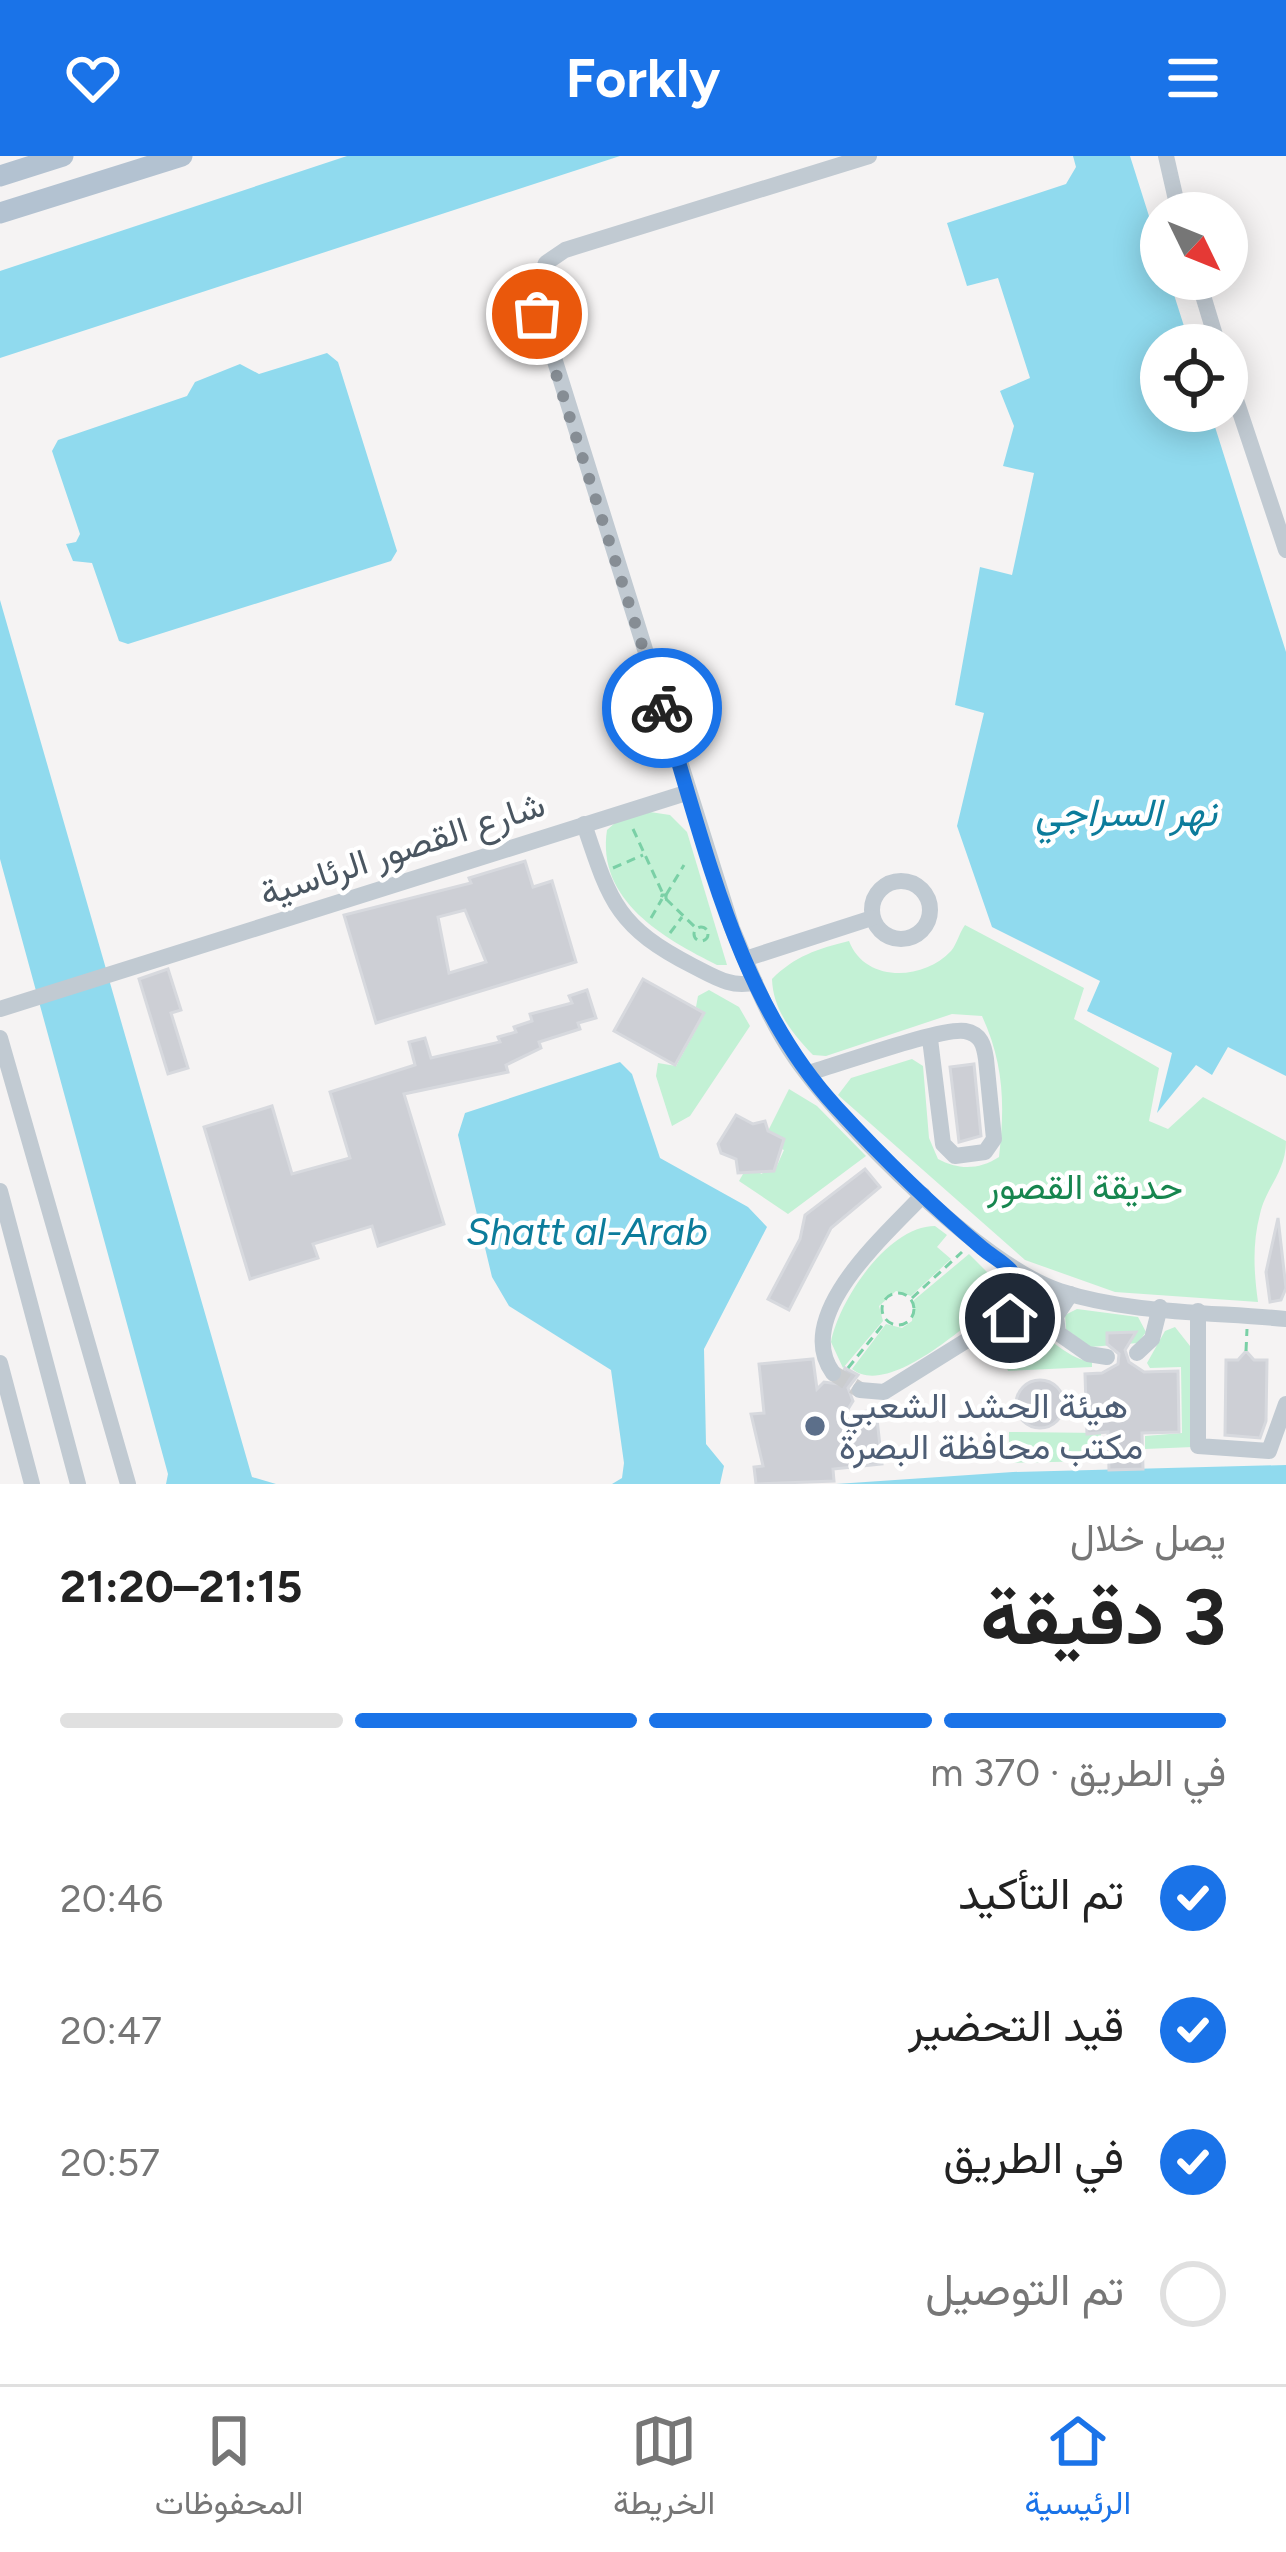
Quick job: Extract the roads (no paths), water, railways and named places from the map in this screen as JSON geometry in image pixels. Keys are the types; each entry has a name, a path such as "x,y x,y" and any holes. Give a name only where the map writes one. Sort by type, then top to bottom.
{"main road":[{"path":"0,176 62,156"},
{"path":"0,213 182,156"}],"street":[{"path":"869,156 566,250 537,276 537,314 745,958 754,982 808,1073 923,1195 1009,1267 1070,1294 1286,1319"},
{"path":"1166,156 1174,192"},
{"path":"1246,432 1286,550"},
{"name":"شارع القصور الرئاسية","path":"4,1008 689,792"},
{"path":"584,824 616,910 640,936 725,981 754,982"},
{"path":"745,958 872,918"},
{"path":"808,1073 961,1030 984,1046 994,1139 986,1152 955,1156 944,1144 930,1039"},
{"path":"0,1038 128,1484"},
{"path":"0,1191 78,1484"},
{"path":"841,1371 823,1336 844,1284 923,1195"},
{"path":"860,1390 884,1392 900,1384 992,1323 1016,1300 1018,1291 1009,1267"},
{"path":"992,1323 1070,1294"},
{"path":"1058,1334 1056,1316 1070,1294"},
{"path":"1137,1353 1152,1339 1160,1307"},
{"path":"1198,1311 1198,1446 1269,1451 1286,1404"},
{"path":"992,1323 1026,1317 1088,1354 1107,1357"},
{"path":"0,1364 32,1484"}],"water":[{"path":"347,156 620,156 0,358 0,271"},
{"name":"نهر السراجي","path":"1073,156 1130,156 1141,192 1140,300 1176,300 1183,324 1140,324 1140,432 1217,432 1286,652 1286,1076 1228,1047 1212,1075 1196,1065 1157,1113 1172,1053 1087,1011 1100,981 992,927 957,826 984,713 955,705 980,567 1012,575 1034,473 1003,466 1014,426 1000,391 1030,378 998,278 967,286 947,223 1066,184 1076,167"},
{"path":"327,353 338,362 397,551 391,561 128,644 119,641 92,563 73,561 66,544 76,542 80,534 52,451 58,440 187,396 195,382 240,364 259,374"},
{"path":"0,600 252,1477 276,1484 166,1484 168,1474 0,859"},
{"name":"Shatt al-Arab","path":"620,1062 632,1074 660,1158 748,1207 767,1227 704,1349 706,1444 724,1466 720,1484 612,1484 622,1478 624,1463 611,1370 509,1306 492,1277 458,1135 465,1113"},
{"path":"1286,1465 1286,1484 836,1484 1013,1472"}],"tunnel":[{"path":"833,1373 860,1390"}],"place":[{"name":"هيئة الحشد الشعبي مكتب محافظة البصرة","path":"815,1426"}],"park label":[{"name":"حديقة القصور","path":"1085,1186"}]}
